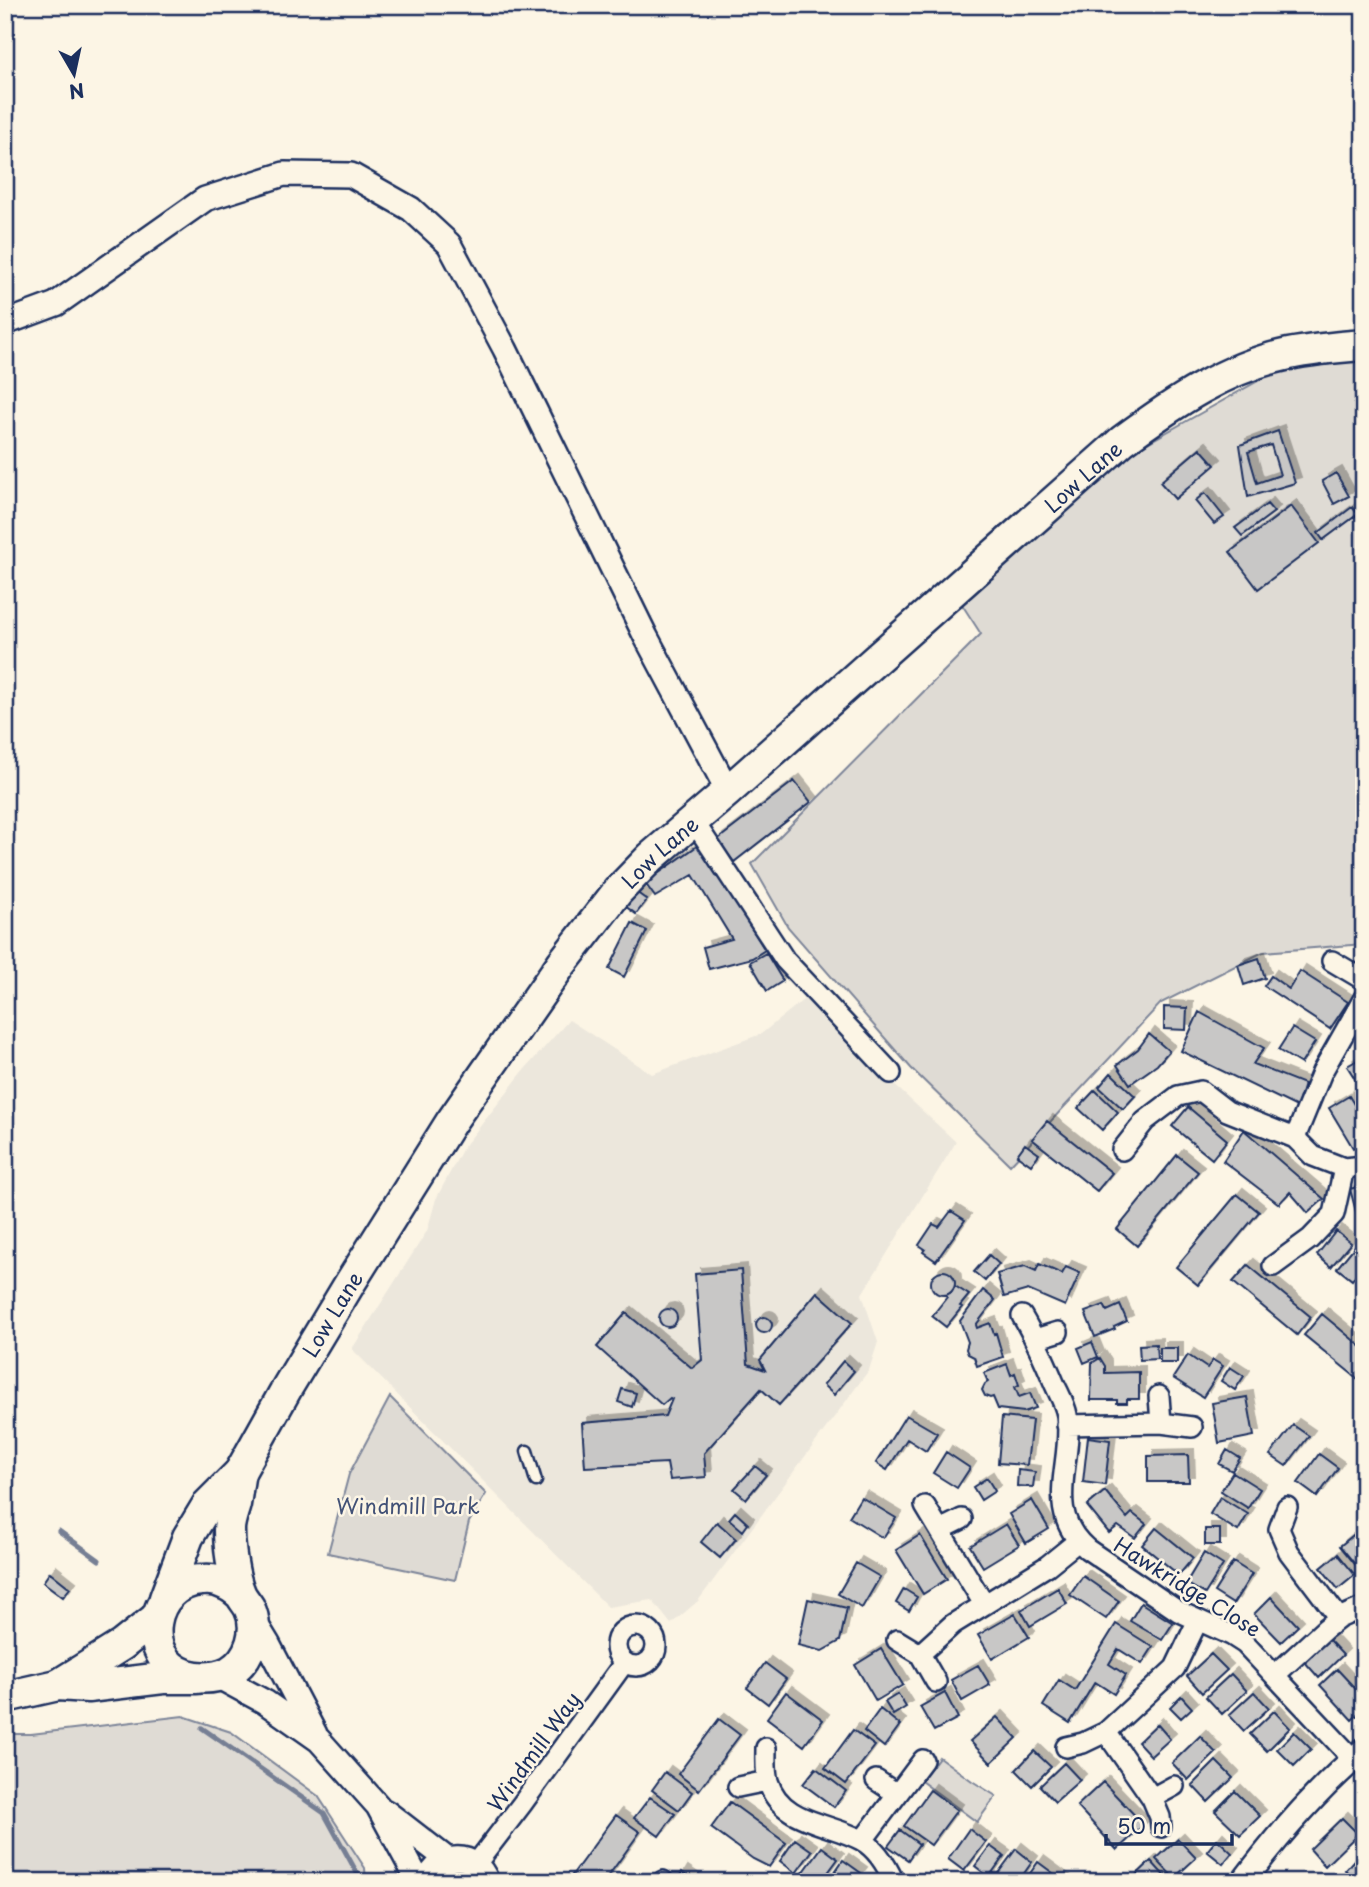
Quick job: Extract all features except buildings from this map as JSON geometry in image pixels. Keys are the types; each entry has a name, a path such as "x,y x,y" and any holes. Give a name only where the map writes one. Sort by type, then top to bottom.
{"main road":[{"name":"Low Lane","path":"161,1608 188,1537 208,1504 240,1472 350,1283 451,1122 562,963 618,891 651,857 1122,441 1194,392 1235,372 1364,345"},
{"name":"Low Lane","path":"240,1472 229,1528 240,1594"},
{"path":"7,1695 58,1685 88,1687 163,1678 207,1677 230,1671 241,1662 254,1636 254,1621 249,1607 240,1594 227,1584 194,1580 178,1587 161,1608 122,1645 58,1685"},
{"path":"161,1608 155,1634 160,1650 169,1663 182,1673 207,1677"}],"street":[{"path":"5,323 56,304 205,199 284,174 351,175 411,209 449,244 505,349 646,637 728,791"},
{"path":"693,820 785,960 891,1073"},
{"path":"1332,961 1364,979"},
{"path":"1295,1138 1322,1072 1364,999"},
{"path":"1122,1150 1145,1121 1178,1097 1200,1091 1227,1111 1295,1138 1313,1156 1344,1168 1364,1166"},
{"path":"1273,1266 1310,1239 1334,1214 1344,1168"},
{"path":"920,1654 953,1624 1047,1566 1078,1541 1066,1517 1061,1492 1067,1425 1065,1406 1022,1316"},
{"path":"1035,1339 1058,1332"},
{"path":"1159,1396 1161,1423"},
{"path":"1067,1425 1161,1423 1192,1427"},
{"path":"925,1506 984,1604"},
{"path":"1287,1507 1269,1531 1289,1552 1339,1618"},
{"path":"940,1530 961,1518"},
{"name":"Hawkridge Close","path":"1078,1541 1178,1611 1231,1634 1245,1644 1358,1755"},
{"path":"1275,1675 1339,1618 1364,1606"},
{"path":"1066,1747 1106,1732 1175,1668 1198,1620"},
{"path":"254,1621 319,1740 378,1806 447,1860"},
{"path":"897,1640 920,1654 936,1682"},
{"name":"Windmill Way","path":"481,1873 523,1804 624,1662"},
{"path":"207,1677 265,1702 319,1740"},
{"path":"1106,1732 1152,1798 1161,1826"},
{"path":"766,1748 767,1781 774,1795 793,1814 863,1840 887,1866 894,1882"},
{"path":"1243,1882 1319,1791 1358,1755"},
{"path":"863,1840 923,1760"},
{"path":"876,1780 897,1794"},
{"path":"737,1787 767,1781"},
{"path":"1152,1798 1174,1786"},
{"path":"378,1806 419,1882"},
{"path":"427,1882 435,1867 457,1858 467,1860 481,1873"}],"lane":[{"path":"527,1451 536,1481"}],"shaded area":[{"path":"808,996 887,1078 956,1142 862,1294 878,1342 869,1370 698,1601 671,1624 652,1600 608,1607 352,1349 427,1231 436,1199 463,1148 525,1069 569,1020 652,1074 761,1034"}],"green space":[{"path":"1364,358 1364,944 1263,952 1161,1003 1010,1165 911,1068 788,927 752,864 981,634 961,603 1135,450 1281,368"},
{"name":"Windmill Park","path":"390,1397 486,1494 469,1522 455,1580 328,1553 349,1474"},
{"path":"183,1716 231,1732 318,1796 365,1868 366,1882 5,1882 5,1734 31,1734"},
{"path":"939,1757 996,1796 977,1822 921,1781"}],"waterway":[{"path":"59,1531 99,1560"},
{"path":"202,1728 324,1813 362,1882"}]}
